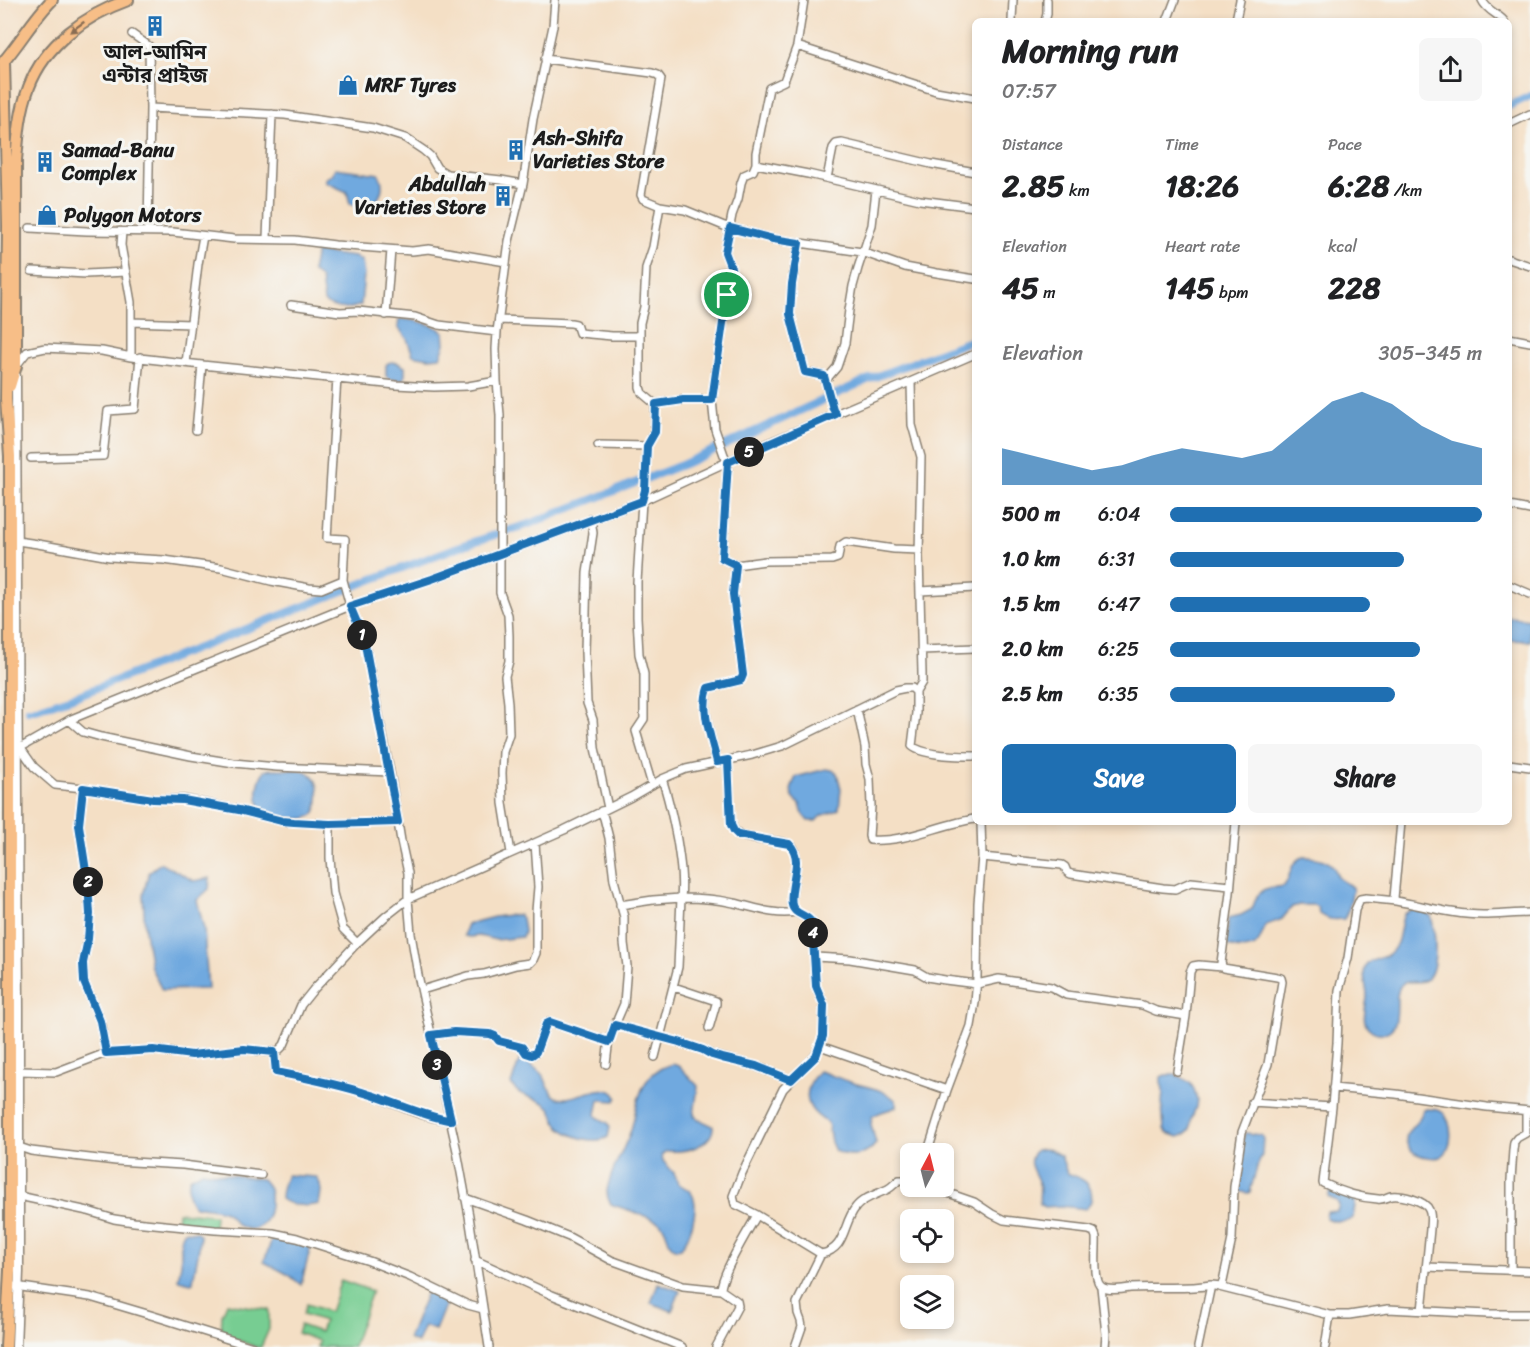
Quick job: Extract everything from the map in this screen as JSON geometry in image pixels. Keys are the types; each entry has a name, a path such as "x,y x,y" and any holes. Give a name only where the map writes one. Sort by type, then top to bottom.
{"main road":[{"path":"6,1347 14,1286 9,1016 15,873 10,456 6,399 8,226 5,81 2,57 17,46 42,10 52,0"},
{"path":"6,399 16,366 15,181 18,133 25,99 36,70 52,48 77,26 101,11 128,0"}],"street":[{"path":"511,853 504,811 502,773 503,752 509,734 505,676 509,661 509,636 508,615 500,593 500,415 496,350 512,226 523,184 533,119 553,26 555,0"},
{"path":"804,0 797,46 784,81 769,88 756,153 756,164 753,171 744,176 741,183 725,252 731,268 712,400 715,429 726,458 722,558 736,565 765,561 832,560 838,558 840,546 846,542 919,550"},
{"path":"1012,18 1013,0"},
{"path":"1046,18 1047,0"},
{"path":"1168,18 1175,0"},
{"path":"1236,18 1240,0"},
{"path":"1482,0 1487,9 1502,18"},
{"path":"132,34 149,46 148,231"},
{"path":"797,46 936,91 972,97"},
{"path":"545,59 658,75 661,79 641,195 643,199 660,206 685,210 730,228 773,239 862,252 905,267 972,279"},
{"path":"150,108 272,114 390,132 405,138 423,150 430,156 437,168 447,174 523,184"},
{"path":"267,238 272,114"},
{"path":"1512,123 1530,114"},
{"path":"827,178 833,148 836,144 842,143 972,171"},
{"path":"756,164 920,200 972,207"},
{"path":"825,381 837,367 845,344 858,268 872,225 876,190"},
{"path":"660,206 653,247 646,268 644,307 639,336 640,387 642,393 656,404 683,400 712,400"},
{"path":"30,228 173,232 234,239 295,240 391,250 429,249 506,262"},
{"path":"122,232 121,245 131,302 131,357"},
{"path":"186,363 203,236"},
{"path":"799,243 790,314 805,372 824,376 834,411"},
{"path":"386,315 391,250"},
{"path":"1512,260 1530,266"},
{"path":"32,271 86,274 126,272"},
{"path":"291,305 340,312 358,311 415,317 439,325 497,333"},
{"path":"499,320 571,323 576,324 579,333 639,336"},
{"path":"131,322 191,324"},
{"path":"1512,339 1530,342"},
{"path":"16,1347 14,1286 19,1196 19,1071 15,873 19,748 16,366 27,352 45,348 102,351 131,357 386,384 434,387 468,386 497,381"},
{"path":"19,748 69,720 349,603 432,579 642,501 726,458 972,355"},
{"path":"31,458 103,456 108,411 135,409 140,357"},
{"path":"196,430 202,365"},
{"path":"337,378 327,538 345,539 343,580 349,603 364,639 390,772 408,873 411,934 418,975 451,1120 489,1347"},
{"path":"911,382 912,425 921,458 919,550 922,682 916,692 912,746 915,749 936,754 972,756"},
{"path":"652,785 636,731 644,719 644,674 639,654 637,582 647,446 655,432 656,404"},
{"path":"598,445 647,446"},
{"path":"1512,507 1530,510"},
{"path":"591,519 593,533 587,573 585,652 587,703 593,720 595,748 608,808"},
{"path":"17,541 110,557 164,560 221,568 271,582 309,588 321,589 343,580"},
{"path":"717,762 710,735 706,693 708,688 741,680 743,675 733,594 736,565"},
{"path":"1512,586 1530,594"},
{"path":"920,591 972,588"},
{"path":"921,650 972,648"},
{"path":"19,1071 56,1072 106,1053 153,1050 192,1055 244,1049 278,1051 284,1045 301,1005 326,974 384,917 408,899 535,843 686,769 782,746 896,690 912,688 916,692"},
{"path":"857,709 870,780 871,806 868,836 870,840 896,838 972,820"},
{"path":"69,720 83,732 191,756 269,766 390,772"},
{"path":"19,748 34,767 55,785 153,799 183,800 239,810 282,821 330,824 398,822"},
{"path":"728,760 731,825 734,831 738,835 789,844 794,849 796,864 792,908 795,912"},
{"path":"1512,764 1530,767"},
{"path":"655,1057 674,987 680,951 682,881 680,854 670,804 662,779"},
{"path":"83,788 79,825 90,914 83,963 84,982 100,1021 106,1053"},
{"path":"601,812 609,838 614,880 624,917 627,979 624,1004 609,1042 606,1064"},
{"path":"330,824 333,892 343,929 357,943"},
{"path":"930,1143 971,1026 975,1003 982,857 981,825"},
{"path":"1222,967 1236,825"},
{"path":"1396,901 1394,898 1401,825"},
{"path":"422,990 468,976 530,963 533,960 536,945 538,887 535,843"},
{"path":"982,857 1053,863 1062,865 1071,874 1163,888 1180,888 1191,882 1230,886"},
{"path":"620,905 681,898 717,900 775,912 795,912 810,918 812,923 816,986 822,999 825,1015 823,1036 816,1056 783,1089 742,1173 733,1196 735,1204 821,1254 830,1252 844,1236 857,1205 891,1188 900,1180"},
{"path":"1422,1311 1429,1209 1414,1199 1390,1196 1382,1200 1374,1199 1323,1184 1332,1107 1339,990 1348,958 1355,910 1360,899 1365,898 1396,901 1462,914 1530,913"},
{"path":"815,957 850,959 915,970 927,978 977,984 999,979 1051,987 1061,994 1142,1005 1156,1011 1186,1016"},
{"path":"1101,1287 1119,1289 1222,1286 1232,1239 1234,1187 1242,1132 1268,1064 1281,978 1222,967 1199,964 1193,966 1190,972 1177,1071"},
{"path":"674,987 716,1001 709,1028"},
{"path":"431,1035 454,1032 490,1034 499,1041 522,1047 526,1053 532,1055 536,1052 546,1024 550,1022 609,1042"},
{"path":"615,1025 756,1066 791,1080"},
{"path":"820,1046 947,1090"},
{"path":"274,1052 276,1072 353,1090 426,1115 451,1120"},
{"path":"1333,1088 1528,1111 1526,1133 1517,1138 1513,1150 1511,1270"},
{"path":"1252,1102 1332,1107"},
{"path":"19,1147 61,1155 183,1165 261,1175"},
{"path":"954,1195 974,1202 1004,1220 1094,1232 1096,1273 1101,1287 1106,1347"},
{"path":"19,1196 134,1222 273,1233 297,1238 400,1273 483,1310"},
{"path":"465,1198 568,1237 611,1260 683,1286 721,1290 737,1301 738,1306 716,1347"},
{"path":"721,1290 727,1269 757,1215"},
{"path":"795,1347 802,1327 797,1303 821,1254"},
{"path":"475,1260 552,1295 682,1347"},
{"path":"1426,1267 1530,1270"},
{"path":"1211,1285 1330,1315 1388,1310 1530,1314"},
{"path":"1198,1347 1211,1285"},
{"path":"14,1286 90,1297 253,1347"},
{"path":"1325,1347 1330,1315"}],"green space":[{"path":"178,1212 215,1215 214,1228 177,1224"},
{"path":"341,1280 372,1291 353,1347 317,1347 319,1341 297,1333 300,1325 320,1332 324,1321 303,1314 307,1304 330,1312"},
{"path":"227,1303 269,1310 269,1329 261,1347 221,1334 222,1315"}],"water":[{"path":"335,168 379,174 382,187 380,196 368,207 350,204 347,192 325,182"},
{"path":"316,252 355,257 362,261 364,275 361,305 342,308 333,307 324,302 321,279 312,271"},
{"path":"399,319 422,322 444,332 445,344 440,357 429,358 413,355 407,339 398,327"},
{"path":"392,362 405,367 403,380 390,379 386,376 386,365"},
{"path":"1512,617 1530,619 1530,641 1512,640"},
{"path":"826,769 837,773 841,789 839,809 821,816 816,821 808,821 803,815 800,804 793,798 792,785 796,777"},
{"path":"298,770 312,775 318,789 317,807 313,815 303,819 280,817 269,814 263,809 258,799 258,787 264,771"},
{"path":"1303,857 1328,862 1338,877 1353,889 1344,919 1325,917 1319,914 1318,908 1314,905 1299,905 1292,907 1282,919 1266,925 1254,946 1242,949 1227,945 1228,918 1252,909 1257,896 1265,889 1284,886 1293,865"},
{"path":"161,863 194,881 210,878 209,889 197,900 204,929 208,989 162,990 151,968 145,931 143,895 149,872"},
{"path":"1411,910 1423,911 1431,916 1435,941 1432,970 1424,981 1402,984 1397,996 1396,1018 1391,1030 1377,1033 1367,1027 1364,1019 1367,996 1365,968 1369,962 1388,955 1394,948 1404,914"},
{"path":"519,915 522,918 524,932 522,937 496,940 479,936 464,936 467,924"},
{"path":"520,1059 527,1060 544,1077 556,1097 571,1097 598,1090 612,1092 617,1097 615,1101 599,1100 596,1114 608,1123 610,1127 608,1137 595,1140 572,1135 560,1127 547,1105 514,1089 511,1084"},
{"path":"672,1064 679,1066 698,1086 694,1115 713,1126 707,1140 697,1147 666,1151 662,1156 663,1161 674,1173 678,1184 690,1192 695,1202 690,1230 681,1248 676,1249 661,1224 611,1204 607,1191 631,1130 638,1100 648,1078 661,1068"},
{"path":"819,1071 886,1093 896,1101 896,1107 872,1117 871,1125 876,1143 863,1154 852,1155 835,1151 828,1123 820,1118 810,1106 808,1090"},
{"path":"1176,1075 1190,1083 1197,1099 1190,1129 1179,1137 1167,1133 1164,1129 1161,1077"},
{"path":"1424,1109 1440,1111 1446,1116 1450,1128 1448,1149 1440,1157 1432,1158 1415,1153 1406,1140"},
{"path":"1244,1134 1263,1137 1262,1155 1248,1193 1237,1191"},
{"path":"1044,1149 1061,1156 1067,1173 1088,1185 1092,1197 1086,1209 1045,1207 1040,1204 1040,1187 1031,1159 1036,1150"},
{"path":"202,1171 262,1179 268,1188 270,1197 269,1211 264,1222 256,1228 245,1228 236,1224 225,1212 193,1205 189,1198 188,1185 190,1178"},
{"path":"287,1175 316,1177 321,1186 319,1204 299,1205 281,1199 282,1186"},
{"path":"1331,1189 1356,1199 1353,1218 1340,1221 1326,1218 1327,1212 1337,1211 1339,1205 1337,1201 1328,1197"},
{"path":"184,1231 197,1232 200,1235 191,1283 178,1279 181,1264 181,1239"},
{"path":"273,1236 311,1246 301,1285 289,1275 264,1262"},
{"path":"658,1283 680,1291 672,1311 651,1303"},
{"path":"427,1292 447,1301 435,1330 424,1326 417,1343 408,1339"}],"waterway":[{"path":"1512,105 1530,96"},
{"path":"28,710 79,695 368,581 458,547 532,523 684,464 867,380 972,340"}],"place":[{"name":"আল-আমিন এন্টার প্রাইজ","path":"155,26"},
{"name":"MRF Tyres","path":"348,85"},
{"name":"Ash-Shifa Varieties Store","path":"516,150"},
{"name":"Samad-Banu Complex","path":"45,162"},
{"name":"Abdullah Varieties Store","path":"503,196"},
{"name":"Polygon Motors","path":"47,215"}],"route":[{"path":"730,228 799,243 790,314 805,372 824,376 836,414 728,462 722,558 736,565 733,594 743,675 741,680 708,688 706,693 710,735 717,762 728,760 731,825 734,831 738,835 789,844 794,849 796,864 792,908 795,912 810,918 812,923 816,986 824,1005 823,1036 816,1056 791,1080 737,1060 722,1058 679,1042 615,1025 609,1042 550,1022 546,1024 536,1052 532,1055 516,1044 499,1041 490,1034 454,1032 431,1035 451,1120 448,1120 426,1115 370,1094 276,1072 274,1052 244,1049 192,1055 153,1050 106,1053 100,1021 84,982 83,963 90,914 79,825 83,788 153,799 183,800 239,810 282,821 330,824 398,822 364,639 350,606 432,579 642,501 645,490 647,446 655,432 656,404 683,400 712,400 727,295 731,268 725,252 730,228"}]}
